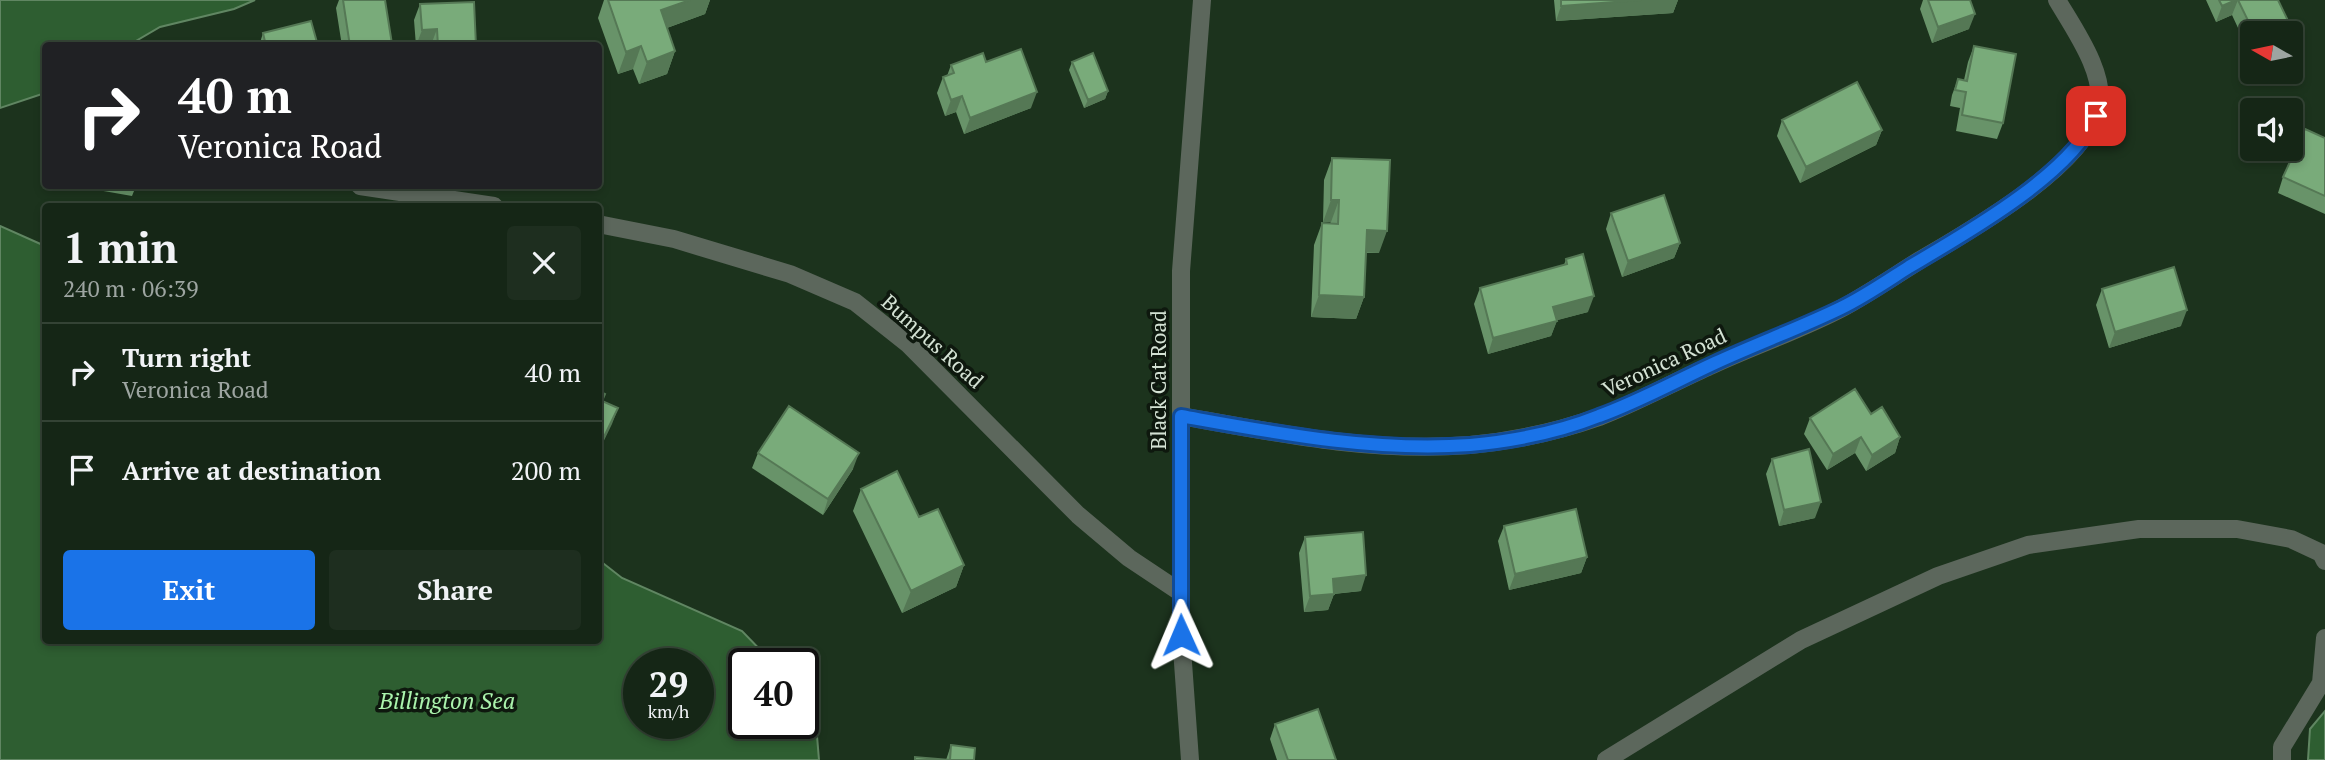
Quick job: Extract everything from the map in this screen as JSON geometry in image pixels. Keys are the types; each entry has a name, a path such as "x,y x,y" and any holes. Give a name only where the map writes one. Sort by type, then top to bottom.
{"street":[{"name":"Black Cat Road","path":"1190,760 1180,592 1181,271 1202,0"},
{"name":"Veronica Road","path":"1181,416 1315,440 1395,446 1470,444 1534,435 1599,417 1842,307 1979,225 2043,178 2074,149 2091,127 2101,89 2088,55 2057,0"},
{"path":"380,189 474,203"},
{"name":"Bumpus Road","path":"602,226 674,239 790,274 855,302 908,344 1078,515 1129,558 1180,592"},
{"path":"1605,760 1801,640 1938,576 2028,545 2139,529 2237,529 2291,539 2321,553 2325,561"},
{"path":"2282,760 2282,747 2321,683 2325,638"}],"water":[{"path":"0,0 255,0 234,9 160,27 134,42 42,42 42,94 0,108"},
{"name":"Billington Sea","path":"0,226 42,245 42,644 602,644 602,562 622,578 742,631 758,648 728,648 728,739 817,739 819,760 0,760"},
{"path":"2325,711 2325,760 2308,760 2310,729"}],"building":[{"path":"343,0 385,0 392,42 349,42"},
{"path":"608,0 690,0 661,10 675,51 647,62 641,46 626,52"},
{"path":"1561,0 1641,0 1561,6"},
{"path":"1928,0 1970,0 1975,14 1938,27"},
{"path":"2219,0 2236,0 2222,6"},
{"path":"2238,0 2278,0 2288,21 2248,21"},
{"path":"474,2 476,42 438,42 437,29 422,30 420,4"},
{"path":"311,21 317,42 265,42 263,33"},
{"path":"1974,46 2016,54 2003,123 1962,115 1966,92 1955,90 1958,79 1967,81"},
{"path":"1021,49 1037,92 970,118 962,96 951,100 943,77 954,73 951,65 983,53 986,62"},
{"path":"1093,53 1108,91 1088,100 1072,62"},
{"path":"1857,82 1882,130 1806,167 1782,120"},
{"path":"2305,129 2325,138 2325,196 2283,177 2290,161 2303,161"},
{"path":"1332,158 1390,160 1387,231 1367,230 1364,297 1319,295 1322,223 1338,224 1339,200 1331,200"},
{"path":"1664,195 1680,243 1628,261 1611,213"},
{"path":"1583,254 1594,296 1553,307 1557,321 1493,338 1480,288 1567,264 1566,259"},
{"path":"2174,267 2187,310 2115,332 2102,289"},
{"path":"1855,389 1871,414 1882,407 1900,437 1872,455 1861,437 1833,454 1810,418"},
{"path":"602,401 618,408 602,441"},
{"path":"789,406 859,453 828,499 758,453"},
{"path":"1809,449 1821,502 1784,510 1772,459"},
{"path":"897,471 919,517 938,509 964,565 911,591 861,489"},
{"path":"1576,509 1587,557 1515,574 1504,526"},
{"path":"1363,532 1366,575 1333,579 1334,594 1310,596 1305,537"},
{"path":"1318,709 1336,760 1288,760 1275,724"},
{"path":"951,745 975,748 974,760 950,760"},
{"path":"915,757 950,760 915,760"}],"route":[{"path":"1181,635 1181,416 1315,440 1395,446 1470,444 1534,435 1599,417 1842,307 1933,253 1979,225 2043,178 2074,149 2096,116"}]}
